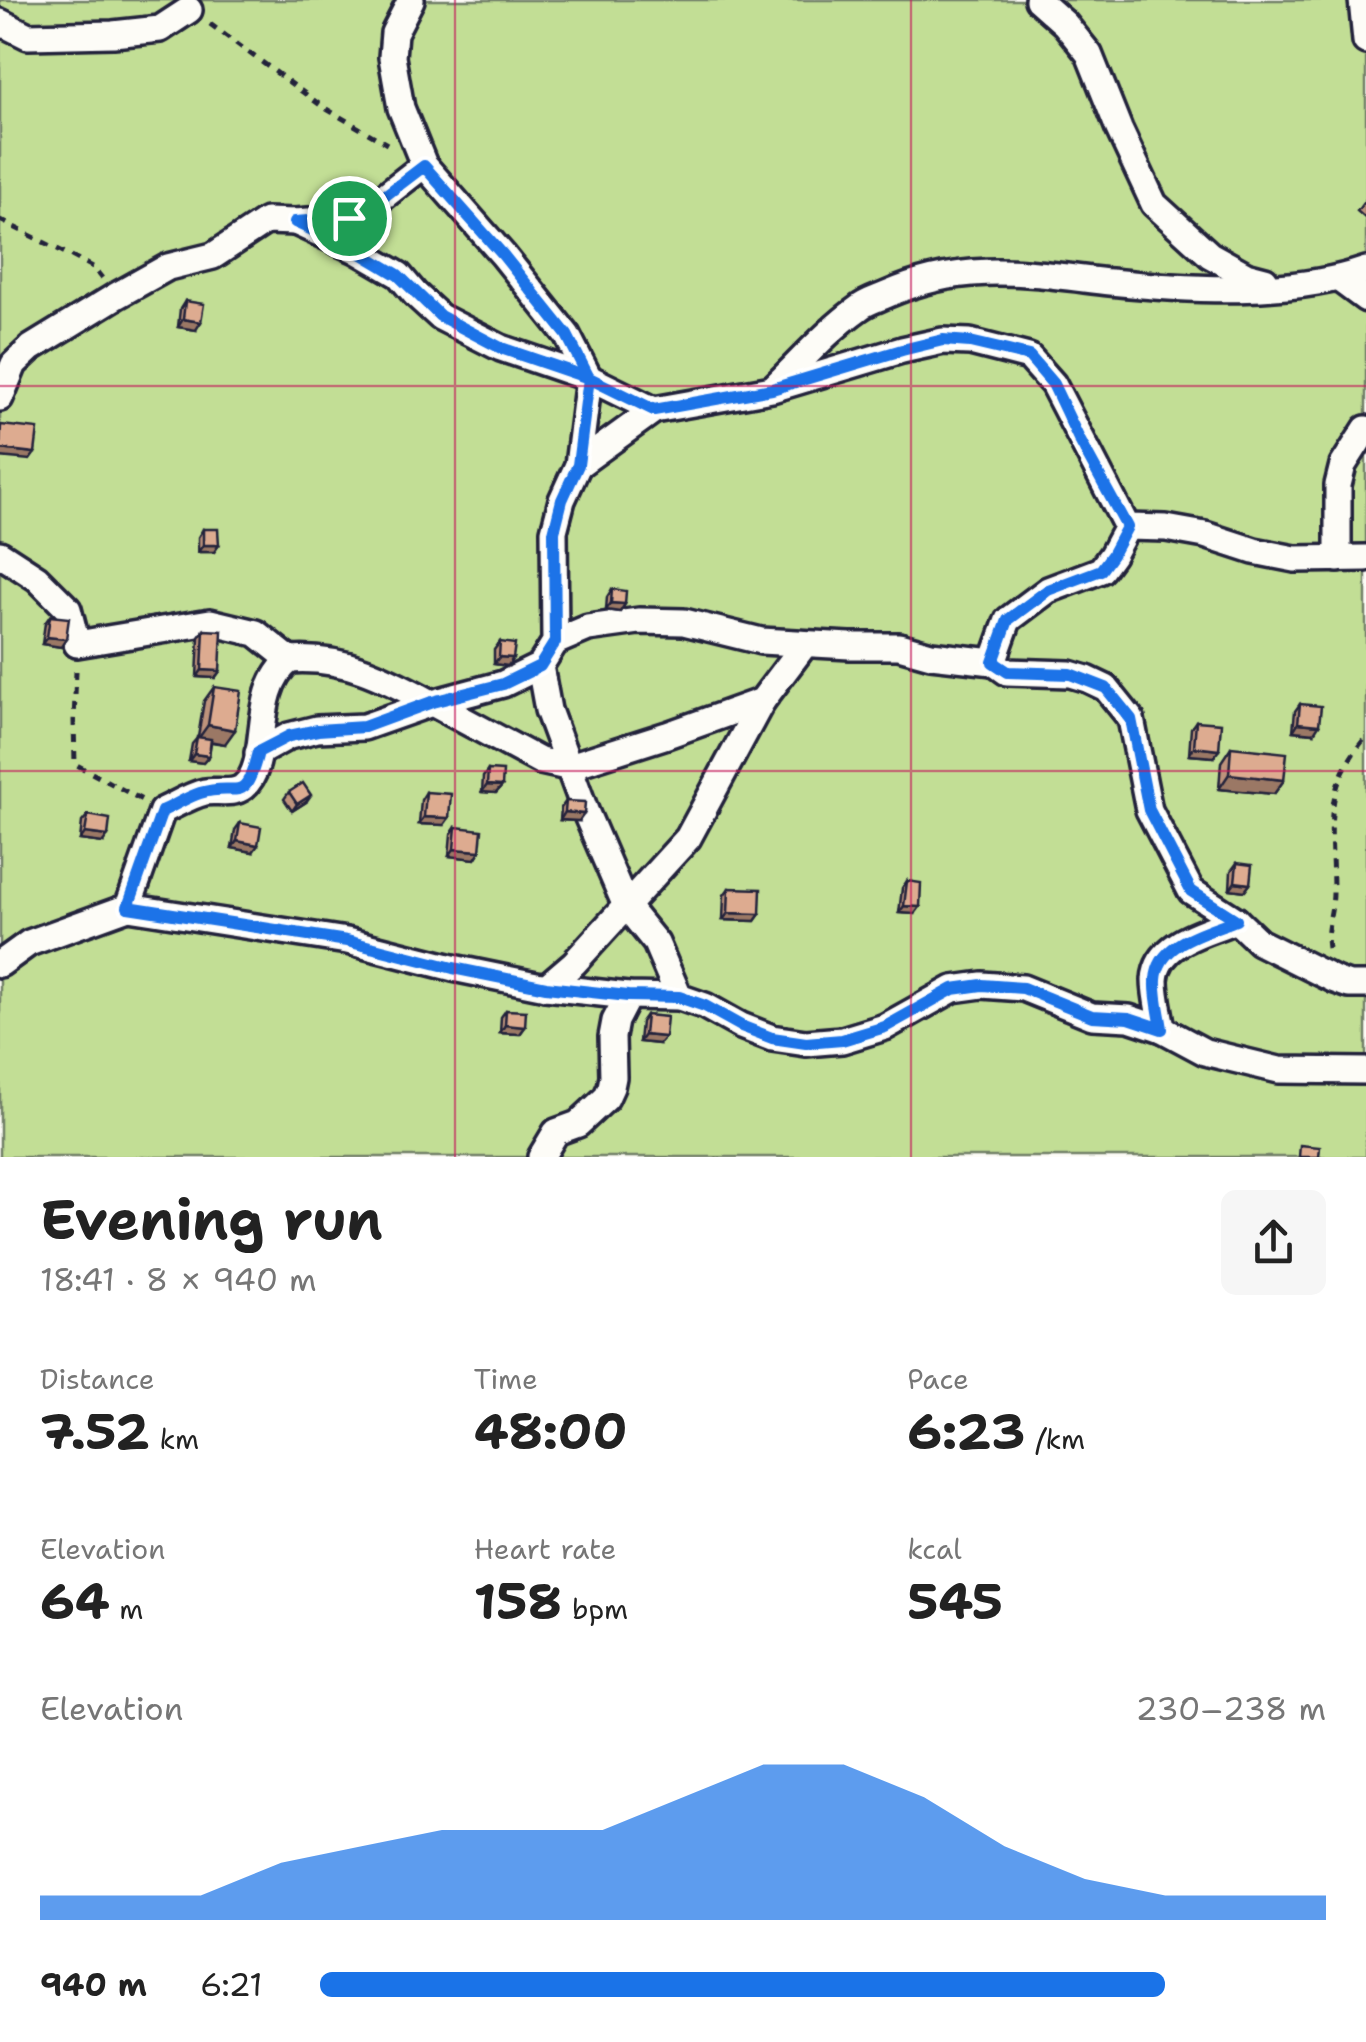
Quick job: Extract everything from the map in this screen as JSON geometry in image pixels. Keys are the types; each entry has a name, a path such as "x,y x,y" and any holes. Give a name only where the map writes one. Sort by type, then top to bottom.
{"street":[{"path":"258,752 289,736 364,727 432,702 503,684 540,666 555,642 554,532 562,500 578,465 589,378 567,335 424,166 401,108 392,56 394,34 411,0"},
{"path":"1038,0 1065,24 1089,54 1154,204 1210,255 1246,275 1285,286"},
{"path":"1362,0 1366,41"},
{"path":"0,22 28,36 113,34 160,29 189,10"},
{"path":"0,398 14,364 31,348 168,267 213,256 266,221 349,218 424,166"},
{"path":"295,222 356,250 398,275 440,316 501,348 589,378 654,410"},
{"path":"772,389 860,306 908,285 969,272 1033,272 1199,287 1285,286 1339,280 1366,270"},
{"path":"1339,280 1366,299"},
{"path":"578,465 654,410 772,389 943,340 970,342 1029,356 1053,384 1127,527"},
{"path":"1338,559 1338,484 1344,465 1366,429"},
{"path":"1127,527 1205,535 1294,559 1366,558"},
{"path":"993,662 1008,620 1048,590 1101,570 1127,527"},
{"path":"0,554 38,578 68,609 78,644 210,622 256,633 290,660"},
{"path":"555,642 588,628 639,621 684,622 761,641 898,646 993,662 1008,672 1070,674 1106,688 1131,719 1149,810 1191,891 1236,920 1259,942 1335,980 1366,985"},
{"path":"546,987 574,963 688,838 762,701 804,644"},
{"path":"128,907 162,811 202,792 237,791 252,776 266,699 278,668 290,660 312,658 362,668 540,761 567,767 762,701"},
{"path":"540,666 548,710 567,767 626,906 656,943 679,997"},
{"path":"0,964 29,943 128,907 347,941 546,987 679,997 772,1038 806,1043 842,1040 885,1027 953,989 982,985 1023,988 1092,1016 1129,1018 1162,1029 1205,1052 1279,1070 1366,1071"},
{"path":"1162,1029 1155,978 1163,958 1182,942 1236,920"},
{"path":"542,1157 556,1132 578,1124 606,1098 612,1086 615,1021 628,996"}],"path":[{"path":"189,10 323,107 424,166"},
{"path":"0,220 94,267 116,296"},
{"path":"78,644 76,764 162,811"},
{"path":"1335,980 1327,940 1334,898 1331,814 1335,790 1366,736"}],"green space":[{"path":"0,0 1366,0 1366,1157 0,1157"}],"building":[{"path":"185,301 204,304 201,322 183,319"},
{"path":"1,425 38,429 35,453 0,449"},
{"path":"203,529 218,529 219,545 203,545"},
{"path":"612,589 626,591 625,604 611,603"},
{"path":"50,616 69,618 66,639 47,637"},
{"path":"204,630 222,631 220,671 202,670"},
{"path":"500,642 515,644 513,658 499,657"},
{"path":"214,687 241,691 235,730 208,725"},
{"path":"1300,704 1321,706 1319,725 1298,723"},
{"path":"1196,721 1221,723 1219,750 1194,747"},
{"path":"197,737 211,739 209,756 194,754"},
{"path":"1231,747 1287,753 1284,780 1229,774"},
{"path":"488,770 503,771 502,786 487,785"},
{"path":"303,783 311,795 297,804 289,792"},
{"path":"426,792 451,794 449,818 424,817"},
{"path":"566,801 585,802 584,814 565,812"},
{"path":"88,815 110,819 108,836 85,833"},
{"path":"240,823 261,827 258,845 237,841"},
{"path":"456,827 482,830 480,851 454,849"},
{"path":"1237,863 1252,865 1250,884 1235,882"},
{"path":"907,881 921,883 920,907 904,906"},
{"path":"729,888 761,889 760,914 728,913"},
{"path":"506,1010 526,1011 525,1027 505,1025"},
{"path":"646,1015 667,1017 665,1037 644,1035"},
{"path":"1300,1145 1320,1147 1319,1157 1299,1157"}],"route":[{"path":"349,218 295,222 356,250 398,275 440,316 501,348 589,378 654,410 772,389 943,340 1029,356 1053,384 1127,527 1101,570 1048,590 1008,620 993,662 1008,672 1070,674 1106,688 1131,719 1149,810 1191,891 1236,920 1182,942 1163,958 1155,978 1162,1029 1129,1018 1092,1016 1023,988 982,985 953,989 885,1027 842,1040 806,1043 772,1038 679,997 546,987 347,941 128,907 162,811 202,792 237,791 252,776 258,752 289,736 364,727 432,702 503,684 540,666 555,642 554,532 562,500 578,465 589,378 567,335 424,166 349,218"}]}
